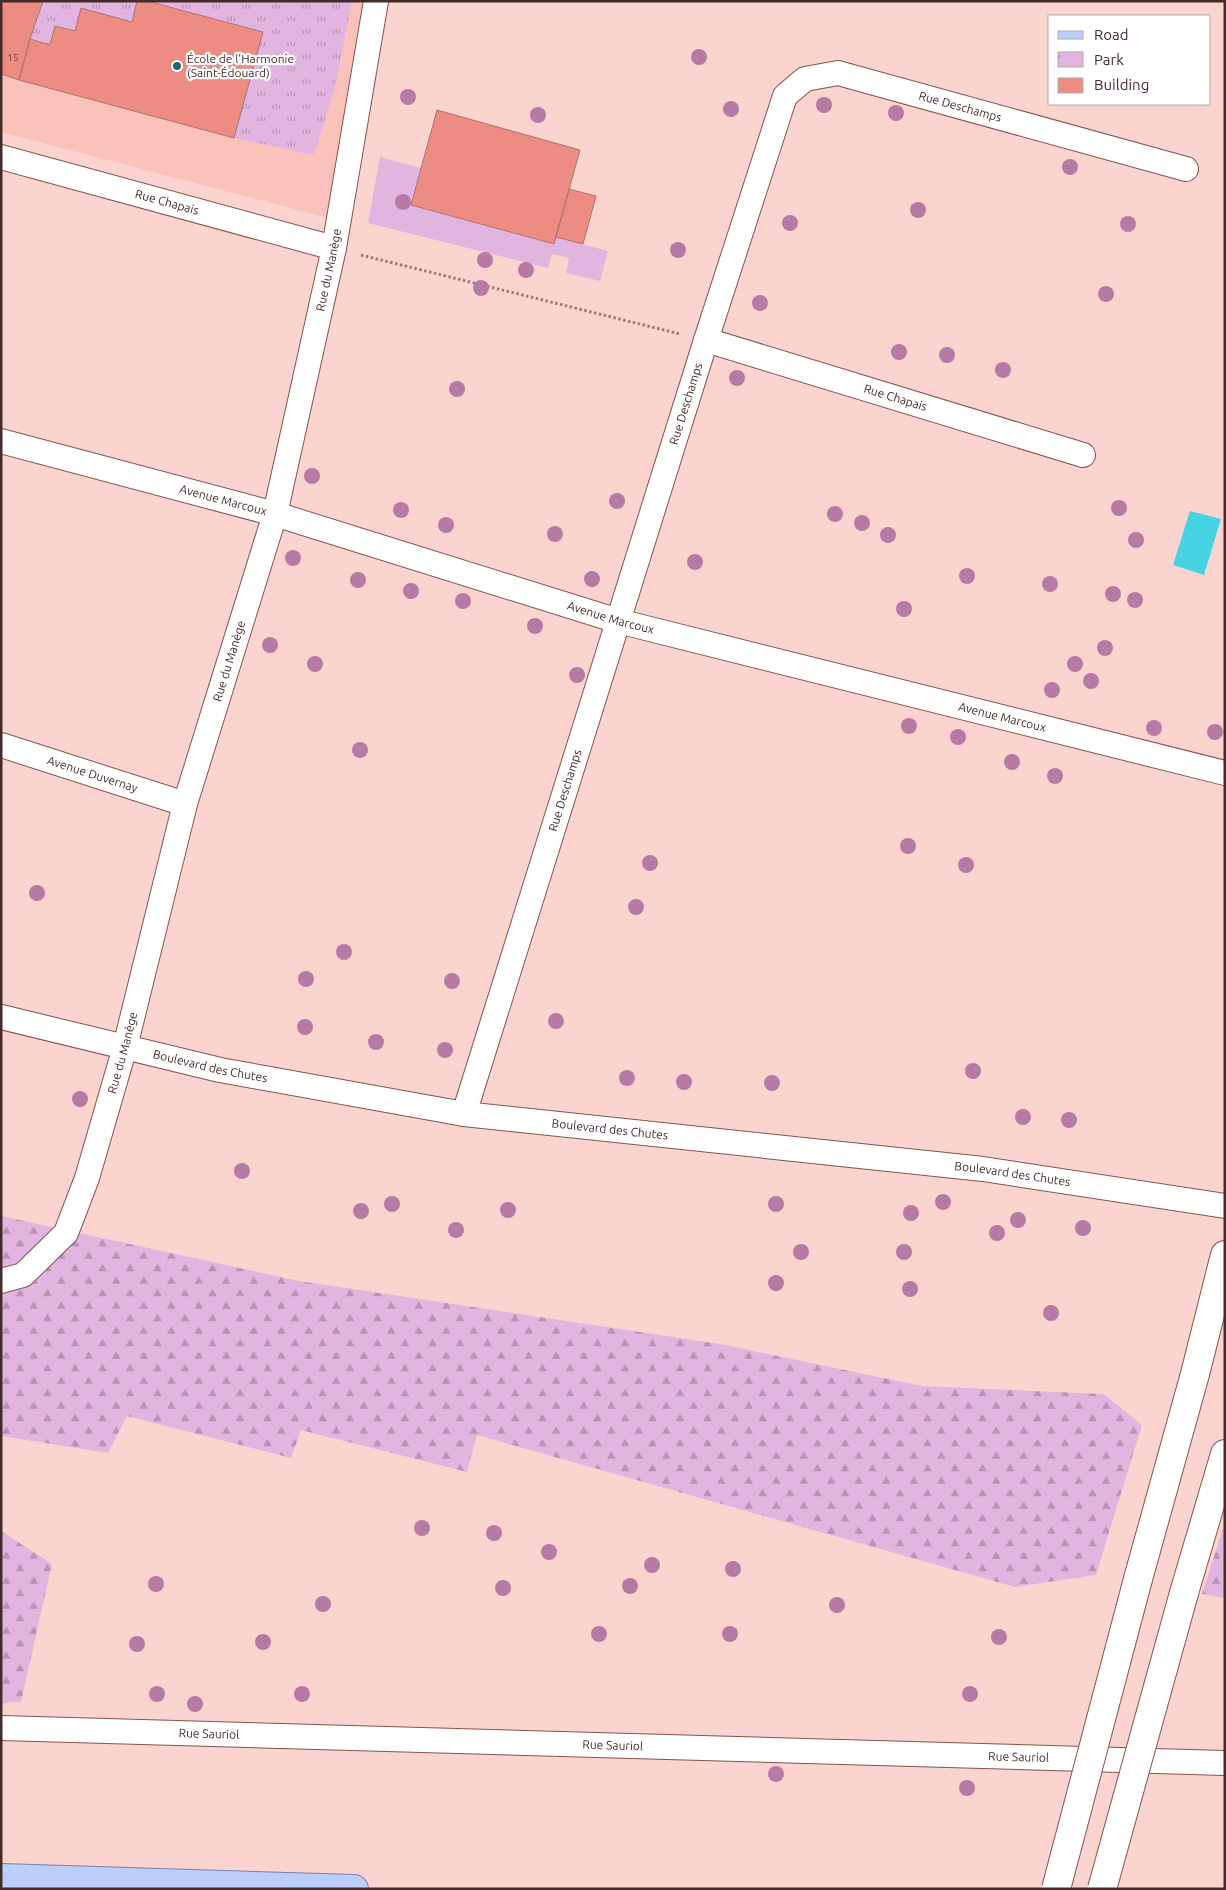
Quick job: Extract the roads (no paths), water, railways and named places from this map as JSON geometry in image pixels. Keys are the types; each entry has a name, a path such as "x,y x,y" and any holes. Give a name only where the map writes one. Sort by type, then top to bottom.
{"main road":[{"path":"1,1878 354,1889"}],"street":[{"name":"Rue du Manège","path":"1,1281 23,1275 66,1233 88,1178 125,1047 184,804 275,514 334,248 376,1"},
{"name":"Rue Deschamps","path":"464,1114 706,340 785,96 806,79 838,73 1186,169"},
{"name":"Rue Chapais","path":"1,157 334,248"},
{"name":"Rue Chapais","path":"706,340 1083,455"},
{"name":"Avenue Marcoux","path":"1,441 275,514 618,621 1225,774"},
{"name":"Avenue Duvernay","path":"1,745 184,804"},
{"name":"Boulevard des Chutes","path":"1,1017 220,1070 464,1114 983,1169 1225,1206"},
{"path":"1056,1889 1138,1579 1195,1374 1225,1255"},
{"path":"1102,1889 1225,1454"},
{"name":"Rue Sauriol","path":"1,1728 1225,1763"}],"water":[{"path":"1190,511 1221,519 1204,575 1173,565"}],"place":[{"name":"École de l'Harmonie (Saint-Édouard)","path":"177,66"}]}
